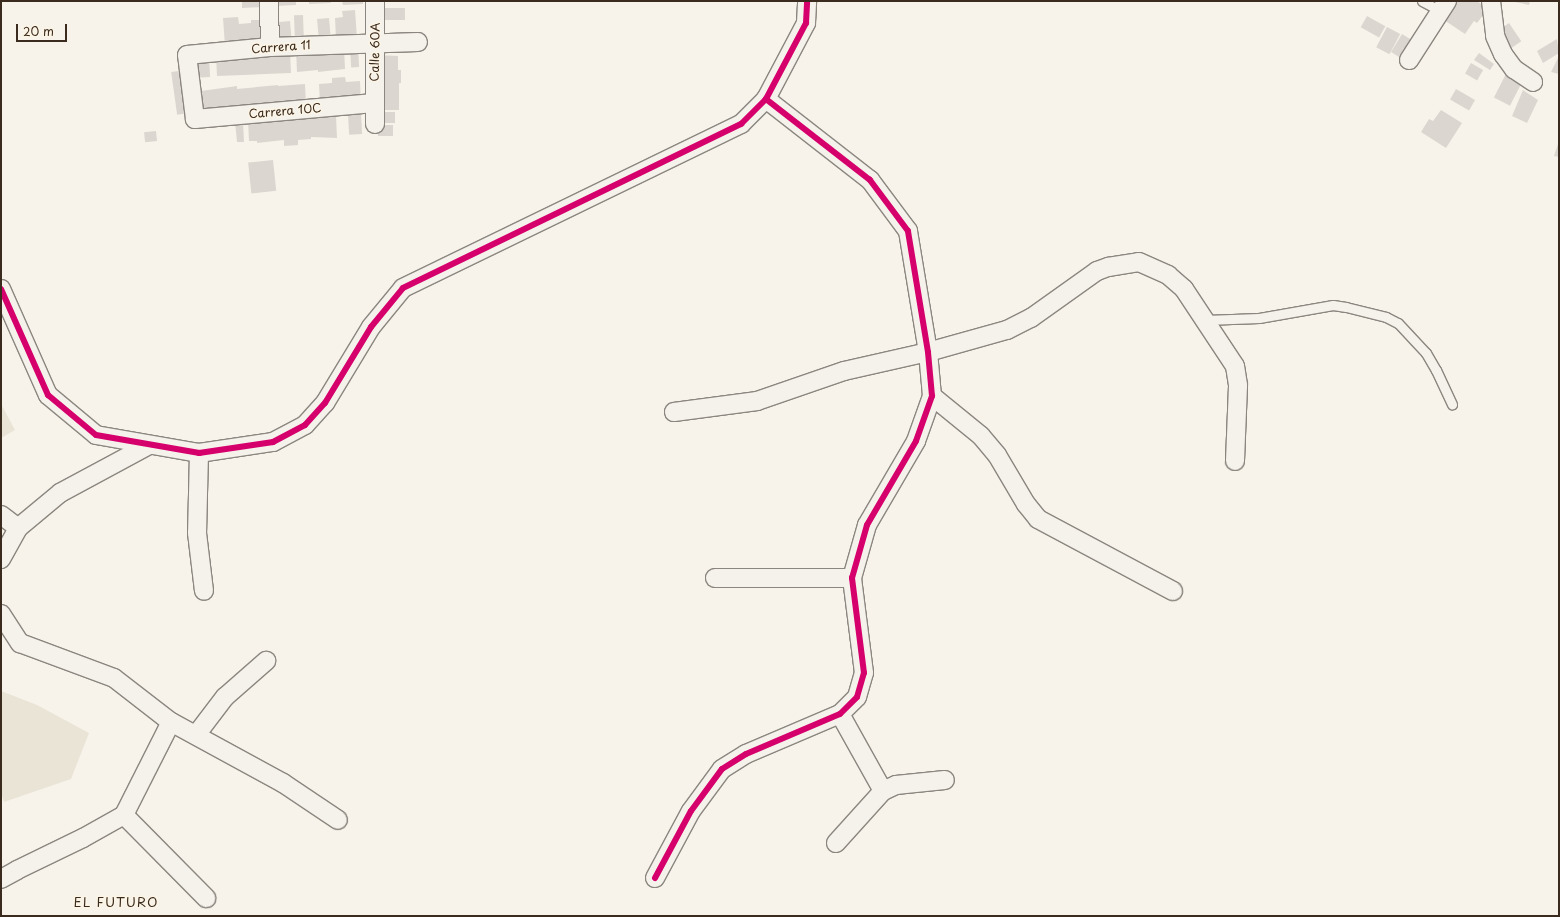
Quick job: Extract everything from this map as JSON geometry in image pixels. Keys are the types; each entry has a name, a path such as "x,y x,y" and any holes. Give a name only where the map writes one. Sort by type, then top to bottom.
{"street":[{"path":"269,1 270,47"},
{"name":"Calle 60A","path":"375,1 375,124"},
{"path":"3,297 48,395 96,435 199,453 273,442 305,424 325,403 371,327 403,288 741,124 766,99 806,22 807,1"},
{"path":"1491,1 1495,36 1503,54 1514,68 1533,82"},
{"path":"1409,60 1444,6"},
{"name":"Carrera 11","path":"195,119 187,55 270,47 375,42 418,42"},
{"path":"655,878 691,810 722,769 746,754 840,714 857,697 864,673 852,578 867,525 916,441 932,396 928,352 908,232 870,180 766,99"},
{"name":"Carrera 10C","path":"195,119 374,103"},
{"path":"674,412 757,401 844,371 928,352 1007,330 1031,318 1097,271 1108,267 1139,262 1168,275 1184,289 1235,366 1238,374 1235,461"},
{"path":"932,396 981,436 997,455 1026,504 1038,519 1174,591"},
{"path":"1,559 18,528 60,493 149,445"},
{"path":"199,453 197,533 204,591"},
{"path":"1,515 18,528"},
{"path":"714,578 852,578"},
{"path":"1,614 20,643 114,678 171,722 283,783 338,820"},
{"path":"196,735 225,697 266,661"},
{"path":"840,714 883,791"},
{"path":"1,879 83,838 124,815 171,722"},
{"path":"836,843 883,791 896,784 944,780"},
{"path":"124,815 206,898"}],"lane":[{"path":"1422,1 1444,6"},
{"path":"1205,320 1259,318 1333,305 1386,317 1398,324 1426,353 1436,370 1452,405"}],"shaded area":[{"path":"1,404 15,430 1,438"},
{"path":"1,691 37,705 89,733 71,779 4,802 1,793"}],"building":[{"path":"242,1 261,1 263,7 242,8"},
{"path":"275,1 296,1 296,5 275,6"},
{"path":"309,1 330,1 331,3 309,4"},
{"path":"342,1 363,1 363,4 343,5"},
{"path":"1452,1 1477,1 1488,9 1477,23 1474,21 1465,34 1441,18"},
{"path":"1510,1 1530,1 1529,5"},
{"path":"379,8 405,8 405,20 379,20"},
{"path":"355,10 357,38 336,39 335,18 343,17 342,11"},
{"path":"294,15 303,15 304,41 295,41"},
{"path":"1367,16 1385,26 1379,38 1361,27"},
{"path":"238,17 239,24 251,23 251,20 264,20 266,43 225,46 223,18"},
{"path":"329,18 331,39 319,40 317,19"},
{"path":"290,21 292,42 272,44 270,23"},
{"path":"1509,23 1521,41 1511,48 1499,30"},
{"path":"1387,27 1400,34 1389,54 1376,47"},
{"path":"1402,34 1415,42 1409,51 1404,48 1399,57 1391,52"},
{"path":"1557,39 1559,53 1543,63 1537,51"},
{"path":"350,46 358,46 359,67 351,67"},
{"path":"344,47 345,69 318,72 318,70 297,72 296,50"},
{"path":"290,51 291,73 217,76 216,55 262,52 263,57 269,57 269,52"},
{"path":"1479,53 1494,64 1490,70 1474,60"},
{"path":"378,55 398,56 398,70 401,70 401,83 399,83 399,110 378,110"},
{"path":"209,56 210,77 196,78 195,57"},
{"path":"1559,56 1559,74 1551,72"},
{"path":"1471,63 1483,70 1477,80 1465,73"},
{"path":"186,70 192,113 177,115 171,72"},
{"path":"1508,70 1524,78 1510,106 1494,98"},
{"path":"345,77 346,82 360,81 361,102 320,105 319,84 332,83 332,78"},
{"path":"305,84 306,106 195,113 194,92 237,86 237,89"},
{"path":"1456,89 1475,100 1469,110 1450,99"},
{"path":"1523,90 1538,100 1527,123 1512,116"},
{"path":"1441,110 1462,123 1446,148 1421,132 1429,119 1433,121"},
{"path":"378,112 395,112 395,123 378,123"},
{"path":"361,113 362,134 349,135 348,114"},
{"path":"336,115 337,138 311,137 311,139 298,140 298,145 284,146 284,140 257,143 257,141 249,141 248,120"},
{"path":"235,121 243,121 244,142 237,142"},
{"path":"378,125 393,125 393,136 378,136"},
{"path":"156,131 157,141 145,142 144,132"},
{"path":"1559,141 1559,157 1554,156"},
{"path":"273,160 276,191 251,193 248,163"}],"cycle path":[{"path":"1,289 48,395 96,435 199,453 273,442 305,425 325,403 371,327 403,288 741,124 766,99 806,23 807,1"},
{"path":"655,878 691,811 722,769 746,754 840,714 857,697 864,673 852,578 867,525 916,441 932,396 928,352 908,231 870,180 766,99"}],"district":[{"name":"EL FUTURO","path":"116,902"}]}
